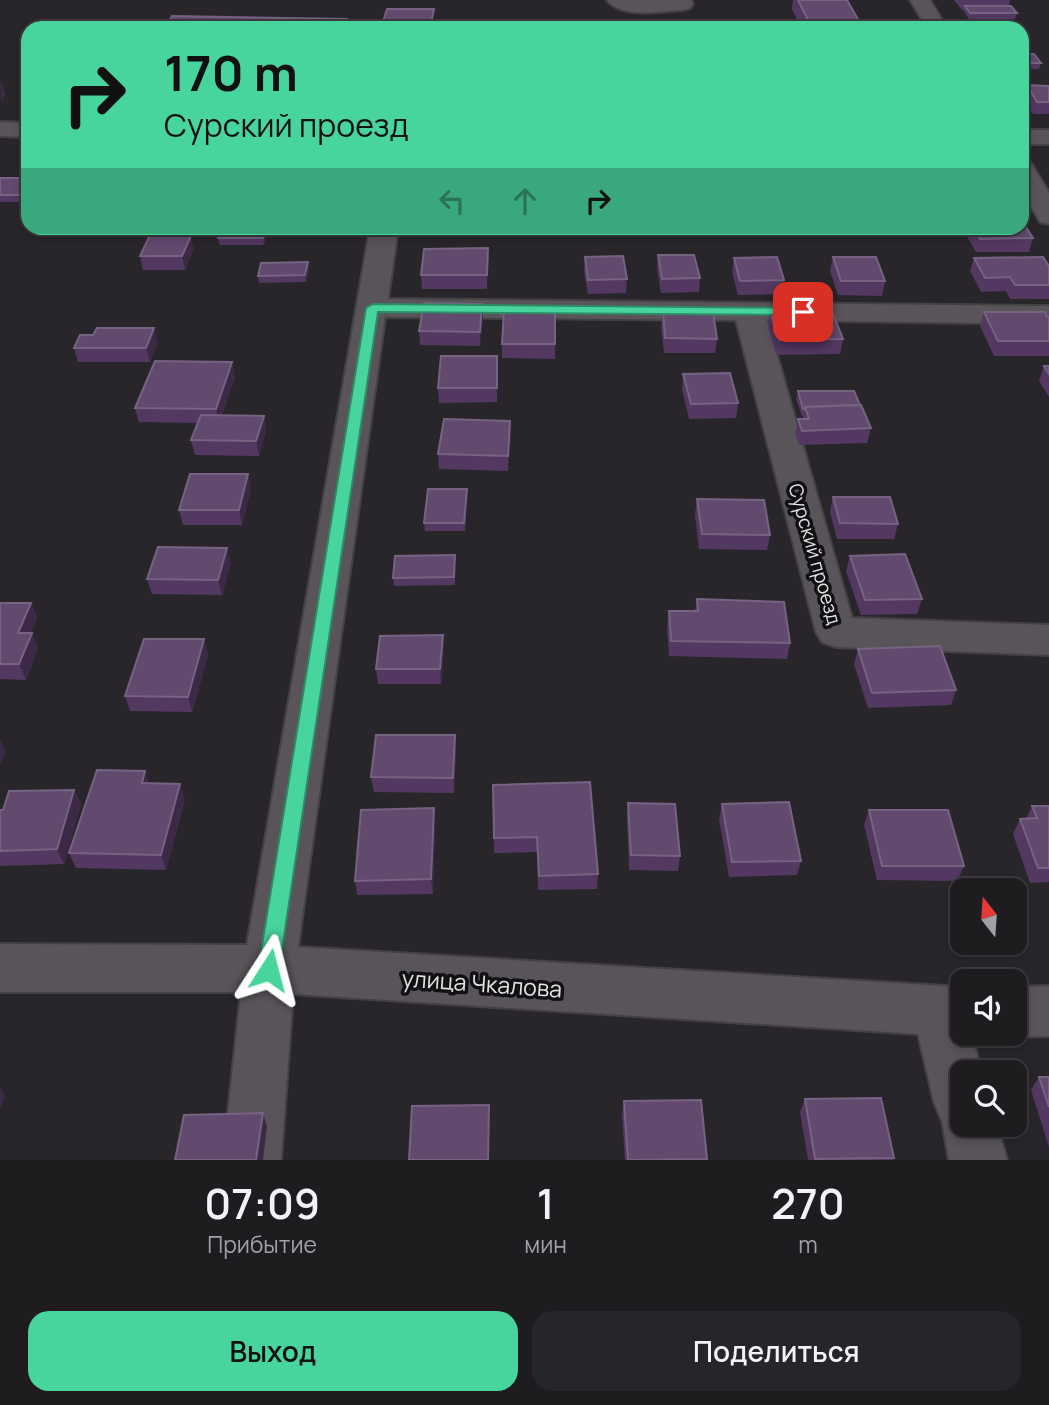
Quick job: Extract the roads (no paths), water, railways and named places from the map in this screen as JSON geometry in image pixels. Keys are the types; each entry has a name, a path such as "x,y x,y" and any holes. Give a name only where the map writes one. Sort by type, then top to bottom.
{"street":[{"path":"617,0 634,6 683,4 681,0"},
{"path":"920,0 933,21"},
{"path":"0,129 21,130"},
{"path":"1029,137 1049,137"},
{"path":"1029,180 1049,216"},
{"path":"252,1160 269,970 383,235"},
{"path":"373,308 1049,315"},
{"name":"Сурский проезд","path":"749,311 836,632 1049,640"},
{"name":"улица Чкалова","path":"0,968 269,970 950,1013"},
{"path":"1027,1012 1049,1011"},
{"path":"972,1137 978,1160"}]}
